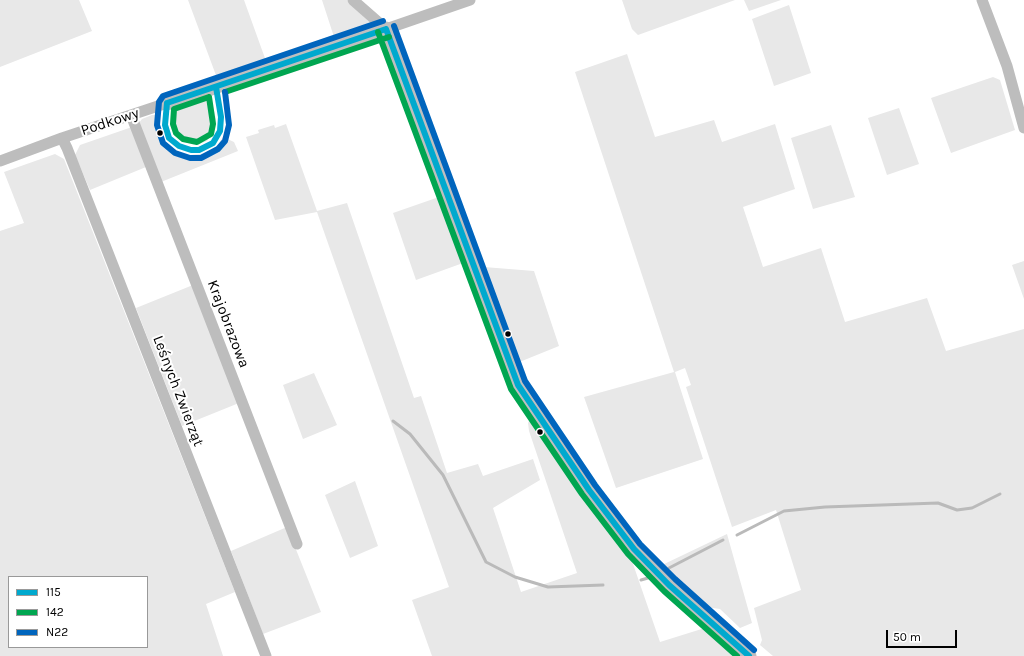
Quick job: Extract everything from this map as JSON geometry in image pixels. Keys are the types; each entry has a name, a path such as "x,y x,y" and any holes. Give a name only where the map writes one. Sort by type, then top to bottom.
{"street":[{"path":"353,0 386,29 518,385 589,490 634,549 669,586 749,656"},
{"name":"Podkowy","path":"0,160 470,0"},
{"path":"982,0 1007,66 1024,128"},
{"name":"Krajobrazowa","path":"131,115 297,544"},
{"name":"Leśnych Zwierząt","path":"62,138 266,656"}],"shaded area":[{"path":"0,0 79,0 92,31 0,67"},
{"path":"188,0 244,0 266,61 217,78"},
{"path":"322,0 347,0 372,24 334,37"},
{"path":"622,0 735,0 638,35 632,29"},
{"path":"744,0 781,0 749,11"},
{"path":"789,5 811,73 774,86 752,19"},
{"path":"627,54 655,137 714,120 722,142 775,124 795,189 743,207 763,267 821,248 845,322 927,298 946,351 1024,329 1024,656 773,656 760,645 762,640 754,608 801,590 776,510 732,527 686,387 691,385 685,368 675,372 703,459 616,488 584,397 674,372 575,72"},
{"path":"993,77 1000,80 1015,130 951,153 931,98"},
{"path":"210,94 216,119 215,128 207,141 199,144 189,143 180,139 174,134 170,125 173,112 178,106"},
{"path":"899,108 919,164 887,175 868,118"},
{"path":"155,115 158,119 158,127 155,128 158,137 161,137 168,147 183,156 190,158 191,155 207,153 217,146 223,137 234,142 238,151 161,182 139,123 142,119"},
{"path":"286,124 317,211 347,203 414,398 421,396 447,473 478,464 483,476 533,459 540,480 493,508 521,592 577,573 529,431 528,423 530,419 547,443 550,442 632,561 660,642 708,627 739,656 432,656 412,600 449,587 317,212 275,220 246,137 259,133 258,130 274,125 275,128"},
{"path":"831,125 855,197 813,209 791,138"},
{"path":"132,127 146,167 90,190 75,155 80,145"},
{"path":"55,154 64,159 235,592 206,604 223,656 0,656 0,231 24,223 4,172"},
{"path":"439,197 463,263 416,280 393,213"},
{"path":"1024,261 1024,299 1012,265"},
{"path":"484,267 534,271 559,346 517,363"},
{"path":"193,285 239,403 182,426 136,308"},
{"path":"314,373 337,425 303,439 283,385"},
{"path":"355,481 378,546 350,558 325,495"},
{"path":"287,527 321,612 263,634 231,551"},
{"path":"727,534 752,623 740,628 720,609 706,607 660,566"}],"waterway":[{"path":"393,421 410,434 443,475 486,562 515,577 548,587 603,585"},
{"path":"737,535 784,511 825,507 938,503 957,510 972,508 1000,494"},
{"path":"669,568 723,540"},
{"path":"641,580 648,578"}],"transit line":[{"name":"N22","path":"225,92 229,125 225,141 218,149 201,158 190,158 175,153 163,143 157,125 159,102 163,96 383,21"},
{"name":"N22","path":"394,26 525,381 595,485 640,544 675,579 754,650"},
{"name":"115","path":"386,29 518,385 589,490 634,549 669,585 749,656"},
{"name":"115","path":"167,103 386,29"},
{"name":"142","path":"378,32 511,389 582,494 628,554 664,591 737,656"},
{"name":"142","path":"225,92 389,37"},
{"name":"115","path":"167,103 165,125 169,138 179,146 191,150 199,150 213,143 220,131 221,117 216,87"},
{"name":"142","path":"209,97 213,124 211,134 197,142 183,139 176,133 173,124 174,109 209,97"}]}
